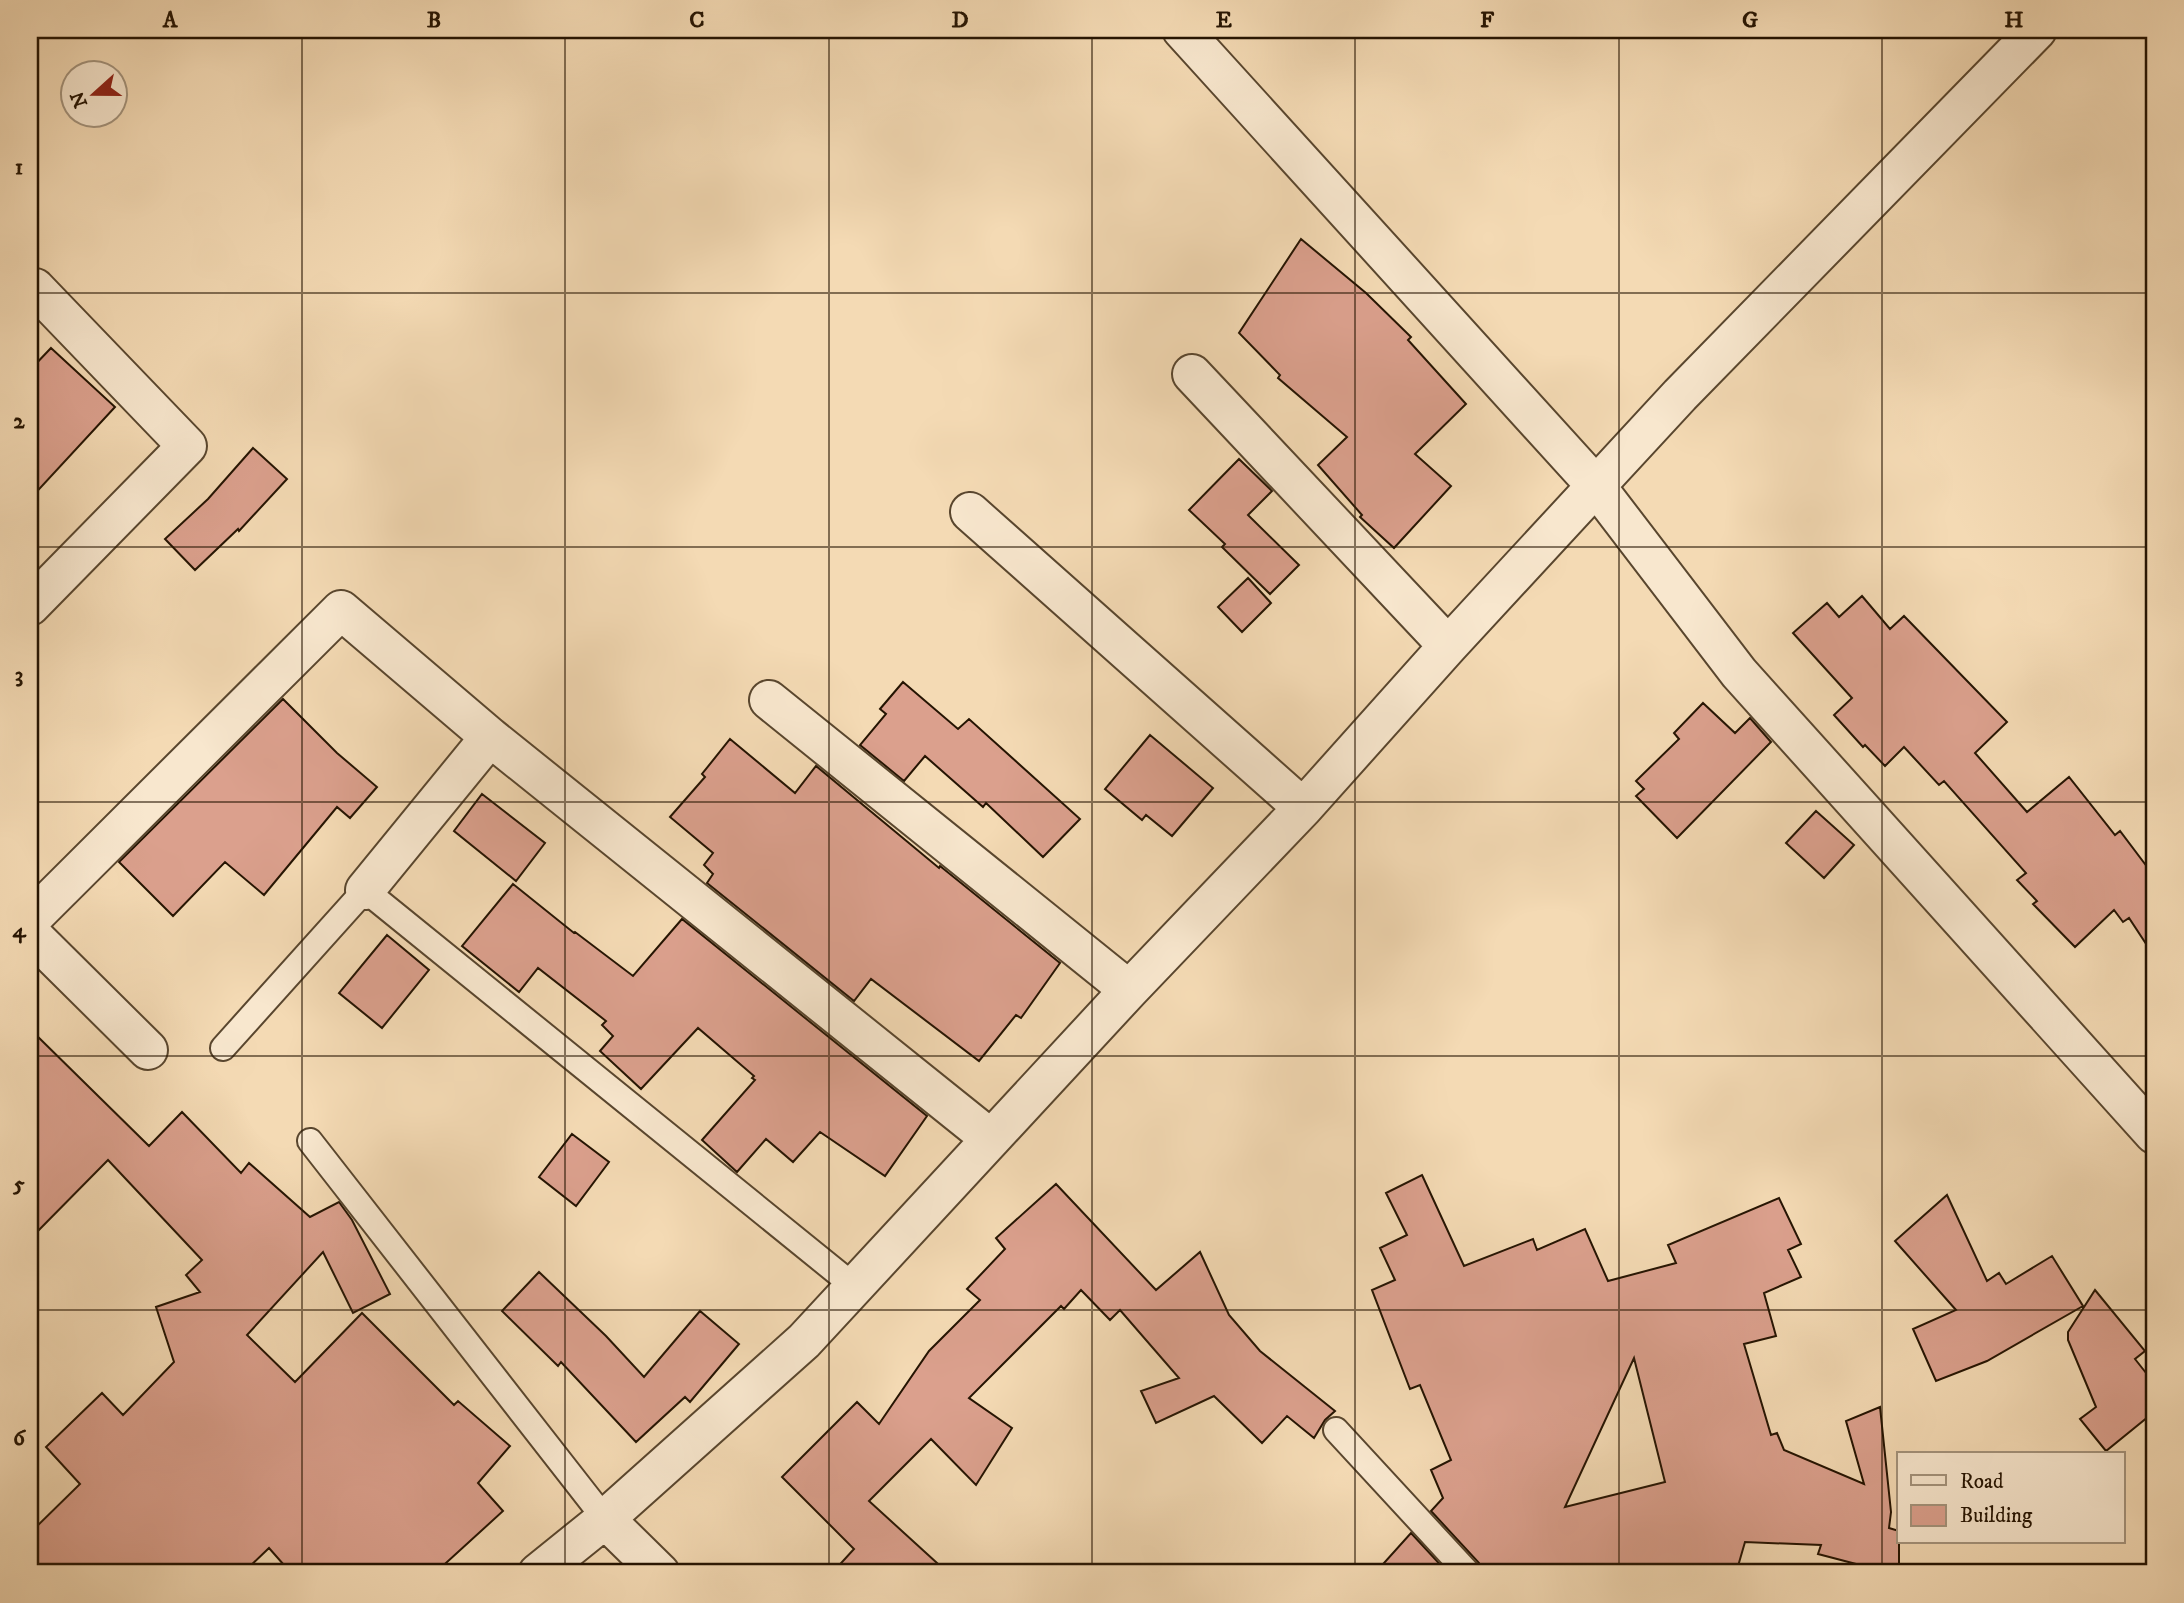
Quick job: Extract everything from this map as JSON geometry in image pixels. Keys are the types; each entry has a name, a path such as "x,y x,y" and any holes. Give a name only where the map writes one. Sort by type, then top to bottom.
{"street":[{"path":"1182,30 1596,486 1739,673 2154,1133"},
{"path":"538,1573 605,1519 804,1341 1129,990 1303,808 1448,646 1680,395 2037,30"},
{"path":"30,293 35,288 187,446 30,606"},
{"path":"1192,374 1448,646"},
{"path":"970,512 1303,808"},
{"path":"30,920 341,610 490,737 991,1139"},
{"path":"769,700 1129,990"},
{"path":"365,890 490,737"},
{"path":"30,933 148,1050"},
{"path":"605,1519 660,1573"}],"lane":[{"path":"223,1048 365,890 855,1287"},
{"path":"310,1141 605,1519"},
{"path":"1336,1430 1468,1573"}],"building":[{"path":"1301,239 1366,293 1411,337 1408,340 1466,404 1415,454 1451,486 1394,548 1360,517 1362,515 1318,465 1347,437 1278,378 1280,375 1239,333"},
{"path":"51,348 115,407 30,499 30,370"},
{"path":"253,448 287,479 239,531 238,529 195,570 165,539 208,499"},
{"path":"1239,459 1272,491 1248,515 1299,565 1270,594 1222,547 1225,544 1189,510"},
{"path":"1248,578 1271,603 1242,632 1218,607"},
{"path":"1862,596 1890,629 1904,616 2007,722 1975,753 2027,812 2069,777 2115,835 2120,831 2154,876 2154,956 2129,918 2123,922 2114,910 2075,947 2033,904 2037,901 2017,880 2026,873 1944,781 1939,785 1904,747 1885,766 1865,745 1863,747 1834,715 1852,698 1793,633 1827,603 1839,617"},
{"path":"903,682 958,729 969,719 1080,819 1043,857 986,803 983,807 925,756 904,781 860,745 886,714 880,709"},
{"path":"283,699 337,753 377,787 350,818 337,807 264,895 225,862 173,916 119,862"},
{"path":"1703,703 1735,733 1750,718 1771,742 1677,838 1636,796 1644,789 1636,781 1679,739 1674,733"},
{"path":"1150,735 1213,788 1172,836 1146,815 1142,820 1105,789"},
{"path":"730,739 795,793 816,766 1060,963 1021,1018 1016,1015 979,1061 871,979 854,1001 707,883 713,874 704,865 713,853 670,817 705,777 702,774"},
{"path":"482,794 545,843 516,881 454,831"},
{"path":"1816,811 1854,845 1824,878 1786,843"},
{"path":"513,884 633,976 682,919 927,1116 885,1176 820,1132 793,1162 766,1139 737,1172 702,1140 755,1080 752,1078 754,1076 698,1028 641,1089 600,1051 613,1036 602,1025 606,1021 538,968 519,992 462,946"},
{"path":"387,935 429,970 382,1028 339,993"},
{"path":"30,1029 149,1146 182,1112 241,1173 249,1163 310,1217 339,1202 352,1220 390,1294 353,1313 323,1252 247,1335 295,1382 362,1313 454,1405 458,1401 510,1446 478,1483 503,1511 435,1573 291,1573 269,1548 243,1573 30,1573 30,1533 80,1484 46,1447 102,1393 123,1415 174,1362 156,1307 200,1292 186,1275 202,1260 108,1160 30,1239"},
{"path":"572,1134 609,1162 576,1206 539,1177"},
{"path":"1422,1175 1464,1266 1533,1239 1537,1250 1585,1229 1608,1281 1676,1263 1668,1245 1779,1198 1801,1244 1788,1250 1801,1277 1764,1293 1776,1336 1744,1344 1771,1435 1777,1433 1784,1450 1864,1484 1846,1421 1880,1407 1891,1512 1889,1528 1897,1530 1899,1573 1858,1573 1860,1565 1818,1554 1821,1545 1745,1542 1736,1573 1482,1573 1479,1563 1431,1511 1443,1498 1431,1470 1451,1460 1420,1385 1410,1389 1372,1290 1395,1280 1380,1248 1407,1235 1386,1193","holes":["1634,1358 1665,1482 1565,1507"]},
{"path":"1056,1184 1156,1290 1200,1252 1229,1315 1260,1351 1335,1411 1325,1420 1314,1438 1287,1416 1262,1443 1214,1396 1156,1423 1141,1391 1179,1378 1120,1310 1110,1320 1081,1290 1064,1309 1061,1306 969,1398 1012,1428 976,1485 931,1439 869,1501 948,1573 832,1573 854,1549 782,1477 857,1402 879,1424 929,1351 980,1300 967,1289 1005,1249 996,1238"},
{"path":"1947,1195 1987,1281 1999,1273 2006,1284 2052,1256 2083,1306 1987,1361 1936,1381 1913,1329 1956,1310 1895,1241"},
{"path":"539,1272 606,1336 644,1377 700,1311 739,1344 690,1402 685,1397 636,1442 561,1362 558,1366 502,1311"},
{"path":"2095,1290 2145,1351 2135,1359 2154,1383 2154,1412 2106,1451 2080,1419 2096,1407 2068,1340 2068,1332"},
{"path":"1411,1533 1448,1573 1375,1573"}]}
